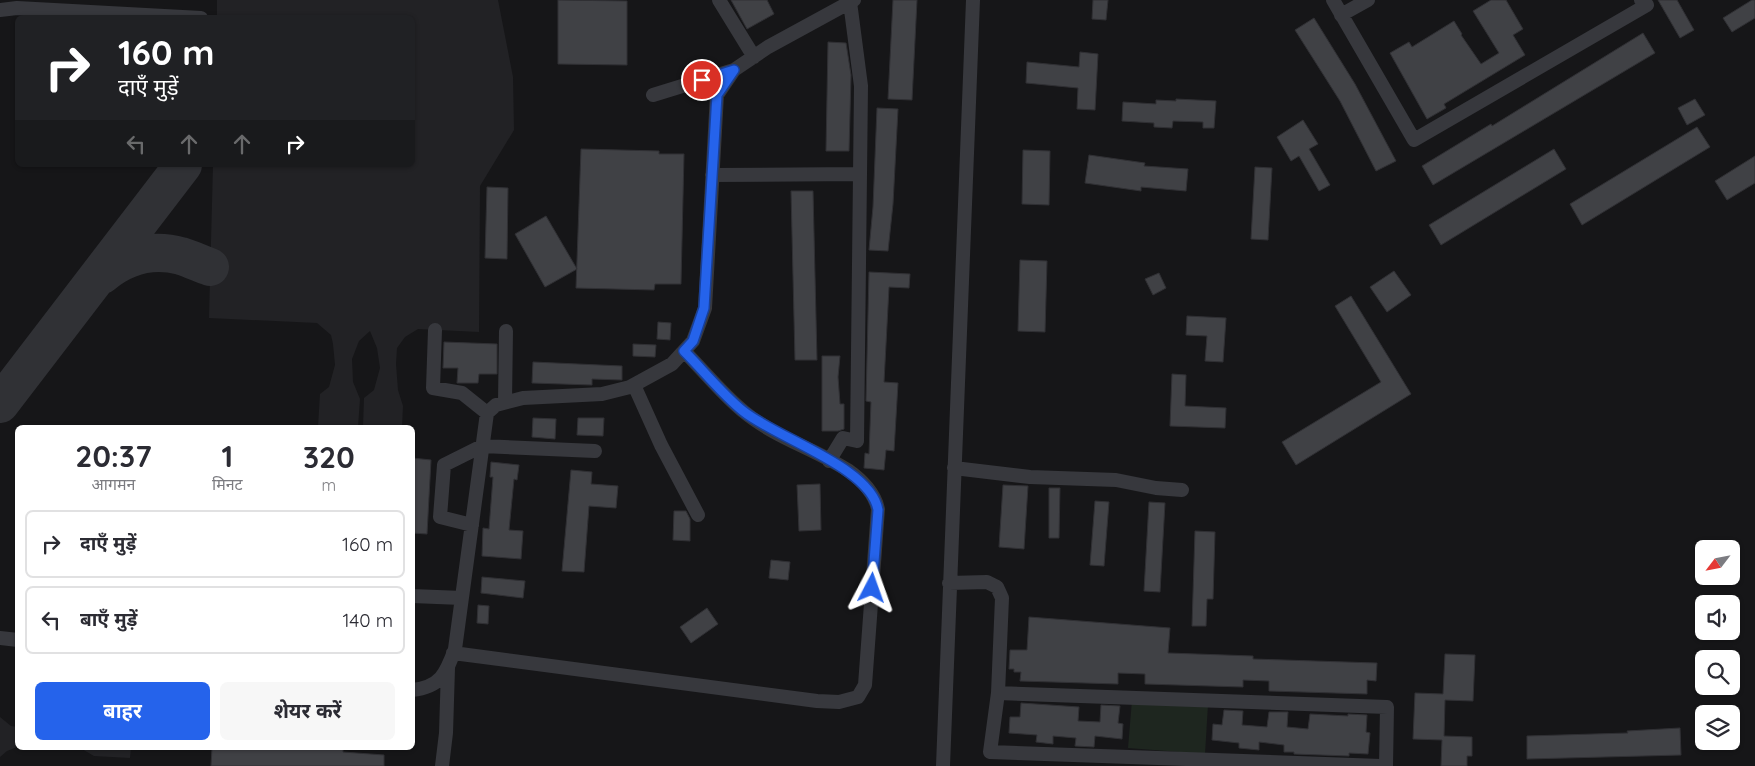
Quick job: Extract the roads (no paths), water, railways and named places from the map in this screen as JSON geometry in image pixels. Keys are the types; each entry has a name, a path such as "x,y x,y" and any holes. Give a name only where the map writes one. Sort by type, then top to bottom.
{"street":[{"path":"719,0 754,57"},
{"path":"943,766 973,0"},
{"path":"1333,0 1414,140 1647,5 1641,0"},
{"path":"1341,15 1368,0"},
{"path":"653,95 734,70 768,47 850,1 861,86 857,441 842,438 829,461"},
{"path":"0,10 17,4 162,15"},
{"path":"415,690 430,687 440,680 448,668 453,653 487,413 496,404 523,398 602,394 634,385 672,364 693,341 704,308 717,95 734,70"},
{"path":"712,175 860,174"},
{"path":"435,330 433,388 462,393 487,413"},
{"path":"505,402 506,331"},
{"path":"453,653 817,701 839,702 858,697 865,685 878,510 876,500 866,487 850,472 766,428 742,411 684,351"},
{"path":"634,385 661,445 698,516"},
{"path":"472,525 440,517 444,464 482,446 595,451"},
{"path":"954,468 1030,477 1116,480 1156,488 1182,490"},
{"path":"949,583 987,582 997,587 1002,598 998,693 990,752 1018,759 1381,766"},
{"path":"415,596 462,598"},
{"path":"0,638 15,640"},
{"path":"442,766 446,734 448,668"},
{"path":"998,693 1387,707 1386,766"}]}
